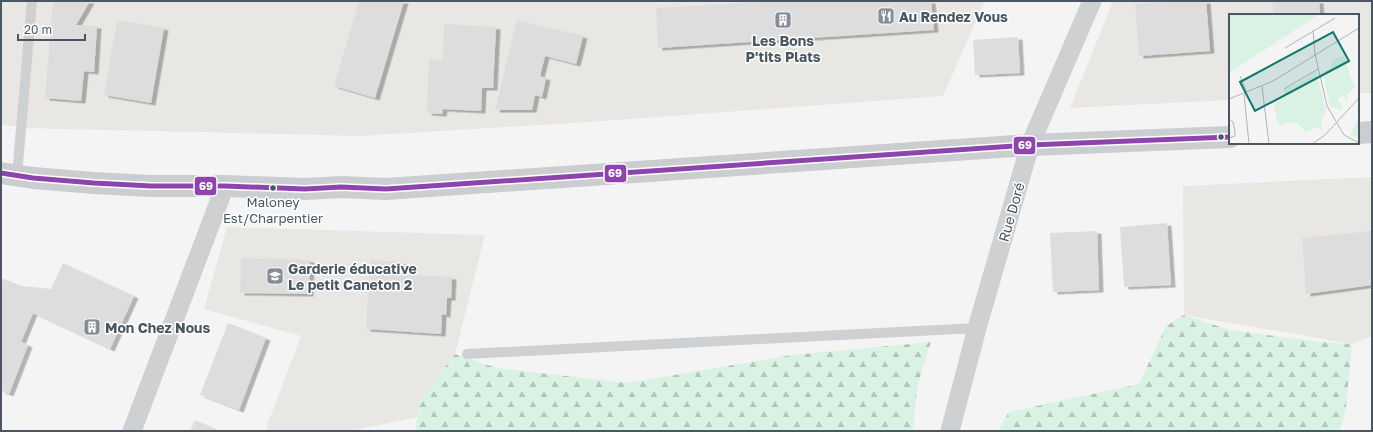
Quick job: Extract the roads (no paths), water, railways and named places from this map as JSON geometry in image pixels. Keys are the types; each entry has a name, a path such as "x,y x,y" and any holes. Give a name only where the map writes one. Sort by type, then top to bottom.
{"main road":[{"path":"1359,133 1372,132"},
{"path":"9,174 108,184 151,186 225,186 305,189 341,187 386,189 1030,145 1229,137"}],"street":[{"name":"Rue Doré","path":"950,431 977,328 1030,145 1092,1"},
{"path":"132,431 225,186"}],"lane":[{"path":"9,174 32,1"},
{"path":"467,354 977,328"}],"place":[{"name":"Au Rendez Vous","path":"886,16"},
{"name":"Les Bons P'tits Plats","path":"783,20"},
{"name":"Maloney Est/Charpentier","path":"273,188"},
{"name":"Garderie éducative Le petit Caneton 2","path":"275,276"},
{"name":"Mon Chez Nous","path":"92,327"}]}
